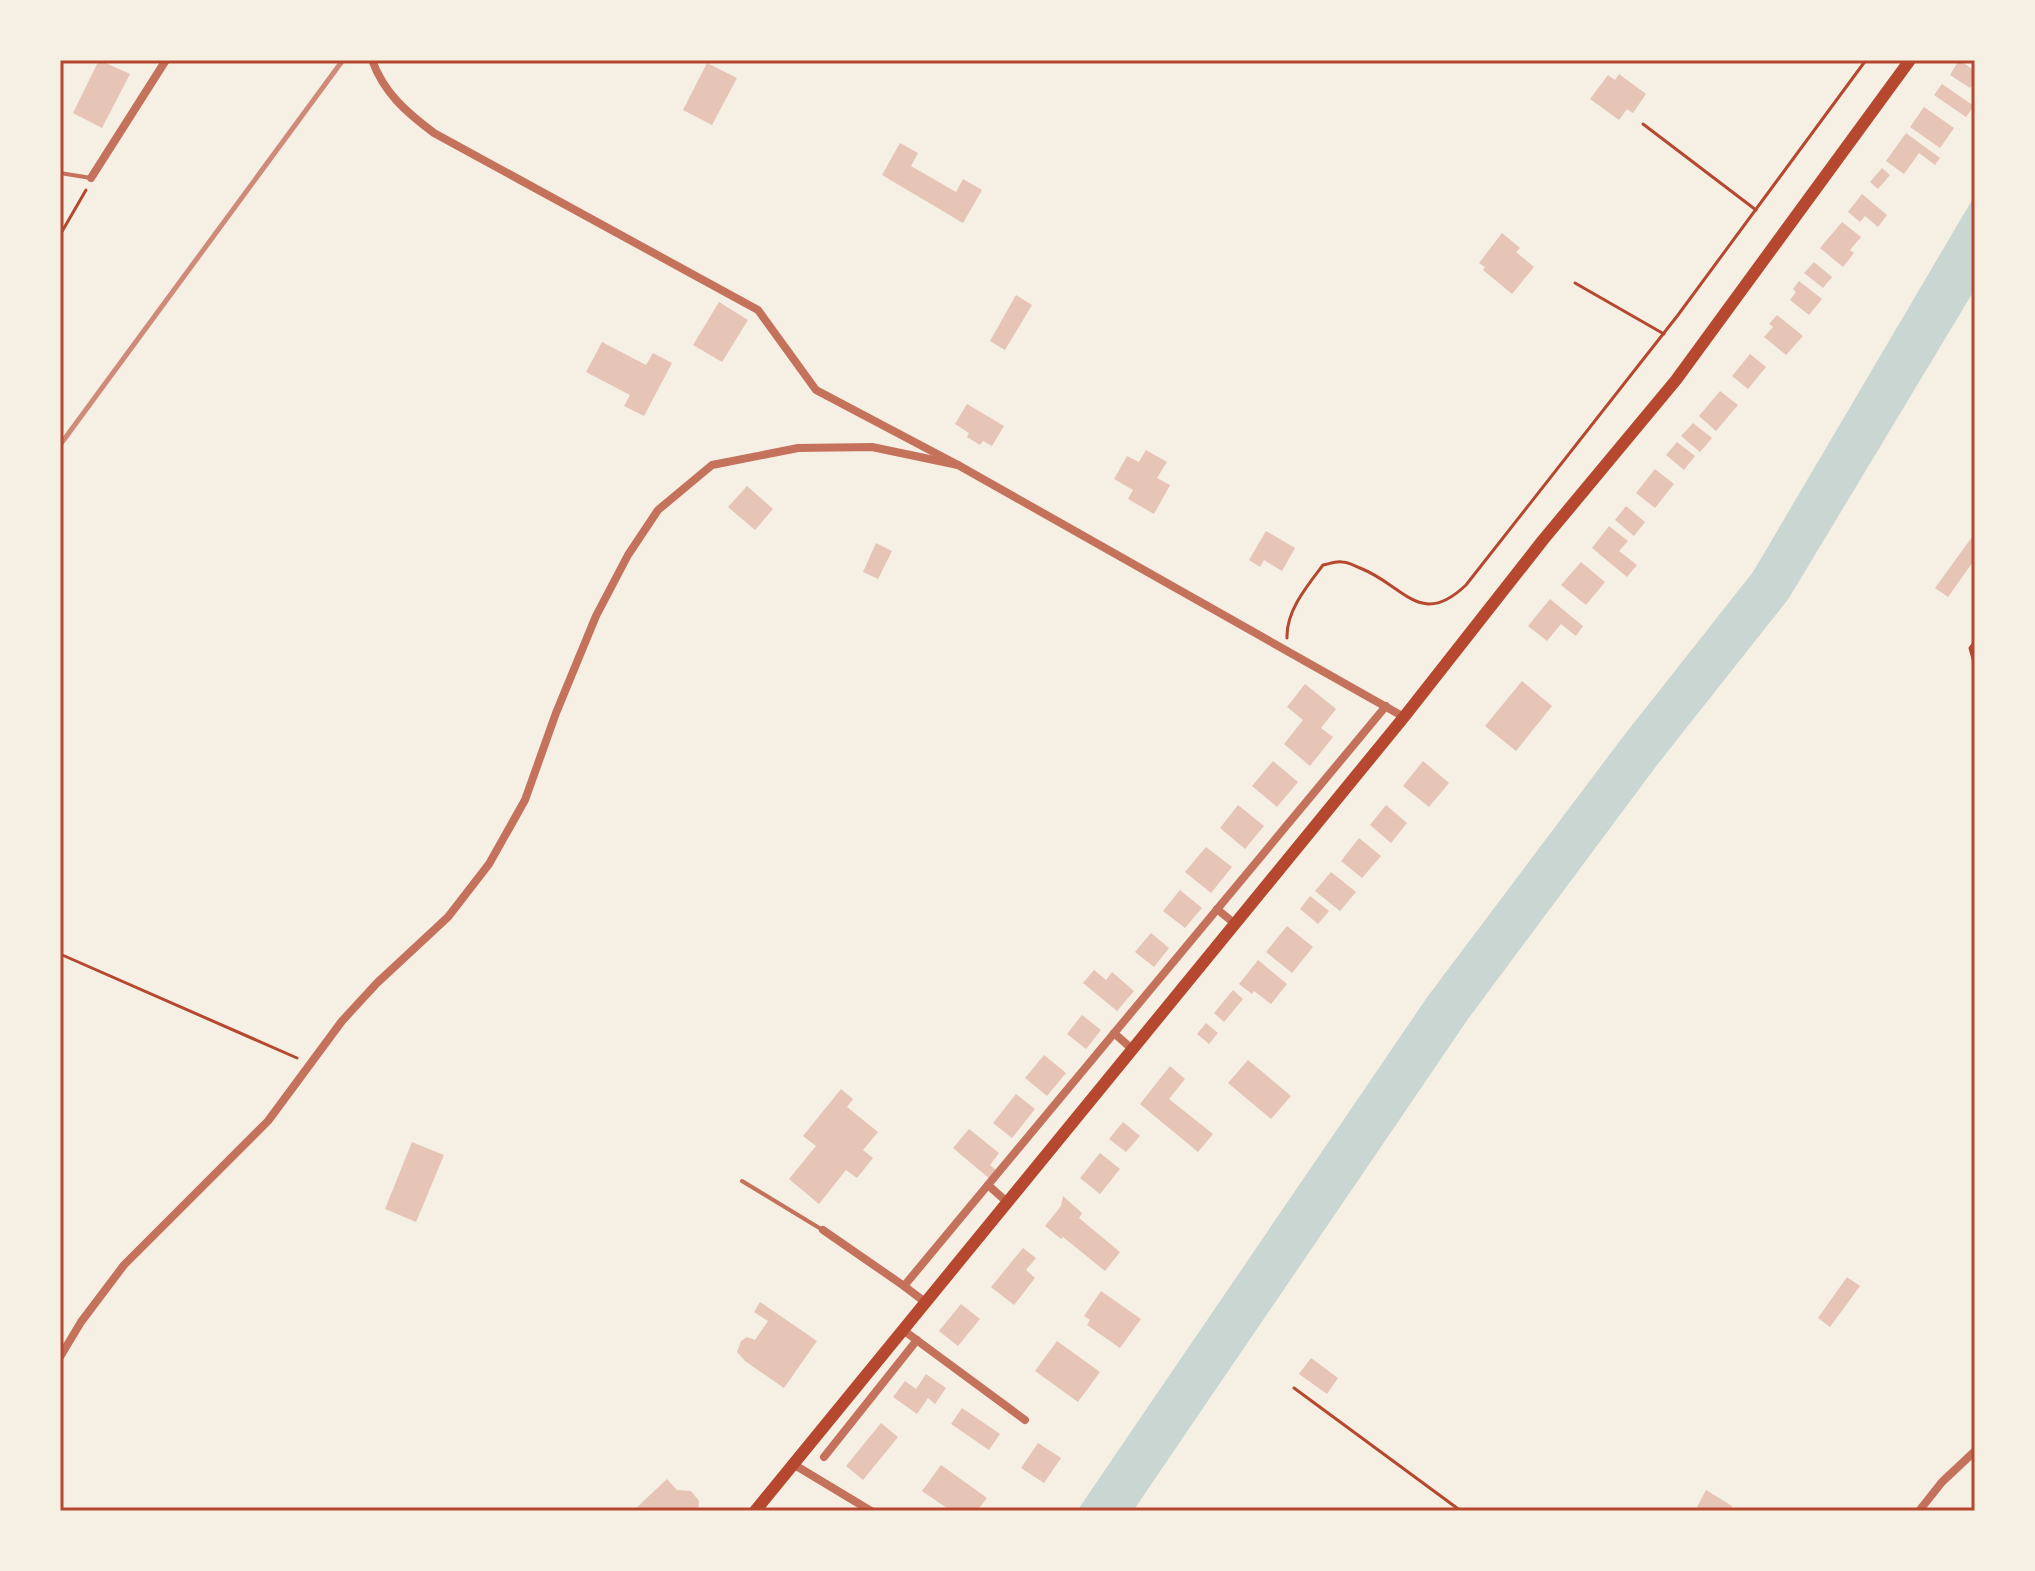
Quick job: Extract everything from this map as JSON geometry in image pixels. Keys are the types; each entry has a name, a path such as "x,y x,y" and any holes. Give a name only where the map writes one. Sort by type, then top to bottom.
{"main road":[{"path":"755,1511 1676,380 1910,60"}],"street":[{"path":"91,178 166,60"},
{"path":"372,60 387,92 407,113 434,133 758,310 816,390 958,465 1404,717"},
{"path":"60,1357 81,1322 124,1265 252,1139 342,1021 377,983 448,917 489,864 525,800 596,616 628,555 658,510 712,465 798,448 872,447 958,465"},
{"path":"904,1286 1386,706"},
{"path":"1359,738 1377,750"},
{"path":"1217,909 1235,924"},
{"path":"1114,1033 1132,1049"},
{"path":"988,1185 1007,1202"},
{"path":"823,1230 925,1302"},
{"path":"903,1330 1025,1420"},
{"path":"824,1457 917,1340"},
{"path":"1919,1511 1942,1482 1975,1451"},
{"path":"793,1464 871,1511"}],"lane":[{"path":"60,173 91,178"},
{"path":"742,1181 823,1230"}],"path":[{"path":"1288,650 1289,619 1307,585 1323,565 1343,561 1416,602 1433,605 1450,601 1466,585 1664,334 1866,60"},
{"path":"1643,124 1756,210"},
{"path":"60,235 91,178"},
{"path":"1575,283 1664,334"},
{"path":"1975,641 1970,648 1975,666"},
{"path":"60,954 295,1058 312,1062"},
{"path":"1294,1388 1461,1511"}],"shaded area":[{"path":"1975,195 1975,289 1789,598 1657,765 1468,1019 1133,1511 1077,1511 1428,996 1622,738 1753,572"}],"building":[{"path":"99,60 130,74 102,128 73,113"},
{"path":"1959,60 1975,71 1975,81 1970,88 1950,75"},
{"path":"707,63 737,78 712,125 683,110"},
{"path":"1619,74 1646,94 1633,113 1627,109 1619,120 1590,99 1608,75 1615,80"},
{"path":"1942,84 1974,106 1966,117 1934,95"},
{"path":"1924,107 1954,128 1940,148 1910,127"},
{"path":"1906,133 1940,158 1935,165 1919,153 1904,174 1886,161"},
{"path":"900,143 918,153 911,166 956,192 963,179 982,190 963,223 882,175"},
{"path":"1882,168 1890,175 1878,189 1870,182"},
{"path":"1862,194 1887,215 1878,227 1865,216 1860,222 1848,212"},
{"path":"1842,222 1861,237 1850,250 1854,253 1843,267 1820,248"},
{"path":"1502,233 1520,248 1516,252 1534,267 1512,294 1479,263"},
{"path":"1814,262 1832,277 1823,288 1804,273"},
{"path":"1799,281 1822,299 1809,315 1790,300"},
{"path":"1016,295 1032,305 1005,350 990,341"},
{"path":"719,302 748,320 722,362 693,345"},
{"path":"1777,315 1803,336 1786,355 1764,337 1773,327 1769,324"},
{"path":"602,342 646,365 653,353 672,363 644,416 624,406 630,395 586,372"},
{"path":"1750,354 1766,367 1748,389 1732,376"},
{"path":"1720,391 1738,405 1716,431 1699,416"},
{"path":"967,404 1004,426 992,446 983,441 980,445 955,424"},
{"path":"1693,423 1712,438 1700,452 1681,436"},
{"path":"1677,442 1695,456 1684,470 1666,455"},
{"path":"1146,450 1167,462 1157,478 1170,485 1154,514 1128,499 1133,490 1114,479 1127,456 1139,462"},
{"path":"1655,469 1674,484 1655,508 1636,493"},
{"path":"747,486 773,509 755,530 728,507"},
{"path":"1626,506 1645,522 1634,536 1615,520"},
{"path":"1609,526 1628,541 1619,551 1637,565 1627,577 1592,548"},
{"path":"1266,531 1295,548 1282,571 1264,560 1260,567 1249,560"},
{"path":"1975,533 1975,559 1948,597 1935,588"},
{"path":"876,543 892,551 878,579 863,572"},
{"path":"1581,562 1605,582 1586,605 1561,585"},
{"path":"1550,599 1583,626 1576,636 1561,624 1547,641 1528,626"},
{"path":"1522,681 1552,706 1516,751 1485,726"},
{"path":"1305,684 1336,709 1321,728 1333,737 1310,766 1284,744 1303,720 1287,707"},
{"path":"1273,761 1298,782 1277,807 1252,786"},
{"path":"1423,761 1449,783 1429,807 1403,786"},
{"path":"1238,805 1264,826 1245,849 1220,828"},
{"path":"1386,805 1407,823 1391,843 1370,825"},
{"path":"1359,838 1381,856 1362,878 1341,861"},
{"path":"1206,847 1232,867 1211,893 1185,872"},
{"path":"1331,872 1356,892 1340,911 1315,891"},
{"path":"1180,890 1202,908 1185,928 1163,911"},
{"path":"1310,896 1329,911 1318,924 1300,909"},
{"path":"1287,926 1313,947 1292,973 1266,952"},
{"path":"1151,933 1169,948 1154,967 1135,952"},
{"path":"1258,960 1287,984 1271,1004 1239,984"},
{"path":"1094,970 1106,980 1112,972 1134,991 1117,1011 1083,983"},
{"path":"1233,990 1243,999 1224,1022 1214,1013"},
{"path":"1082,1015 1101,1030 1086,1049 1067,1034"},
{"path":"1206,1023 1218,1033 1209,1044 1197,1034"},
{"path":"1044,1055 1066,1073 1047,1096 1025,1078"},
{"path":"1248,1060 1291,1096 1271,1119 1228,1083"},
{"path":"1170,1066 1185,1079 1169,1099 1213,1134 1198,1152 1140,1104"},
{"path":"841,1089 853,1099 847,1107 878,1132 863,1150 873,1158 857,1178 846,1170 819,1204 789,1179 816,1146 803,1136"},
{"path":"1016,1094 1035,1109 1012,1138 993,1123"},
{"path":"1123,1122 1140,1136 1126,1152 1109,1139"},
{"path":"969,1129 999,1153 990,1165 997,1171 990,1179 953,1148"},
{"path":"412,1142 444,1155 416,1222 385,1209"},
{"path":"1100,1153 1120,1169 1100,1194 1080,1178"},
{"path":"1063,1196 1082,1213 1079,1218 1120,1252 1105,1271 1045,1226 1061,1206"},
{"path":"1023,1248 1036,1258 1026,1270 1035,1278 1014,1305 991,1287"},
{"path":"1847,1277 1860,1286 1830,1327 1818,1318"},
{"path":"1101,1291 1141,1319 1120,1348 1087,1325 1090,1320 1084,1316"},
{"path":"760,1302 817,1341 784,1388 737,1352 741,1341 747,1337 755,1340 768,1321 754,1312"},
{"path":"961,1304 980,1319 958,1346 939,1331"},
{"path":"1057,1341 1100,1372 1078,1402 1035,1371"},
{"path":"1311,1358 1338,1378 1327,1394 1299,1374"},
{"path":"926,1374 946,1388 935,1404 928,1398 917,1414 893,1397 905,1381 916,1389"},
{"path":"962,1408 1000,1434 989,1450 951,1424"},
{"path":"881,1423 898,1437 863,1480 846,1466"},
{"path":"1038,1443 1061,1458 1044,1483 1021,1468"},
{"path":"941,1465 987,1498 977,1511 951,1511 922,1491"},
{"path":"667,1479 677,1490 691,1491 699,1501 698,1511 633,1511"},
{"path":"1706,1490 1732,1506 1729,1511 1695,1511"}],"railway":[{"path":"60,445 343,60"}]}
